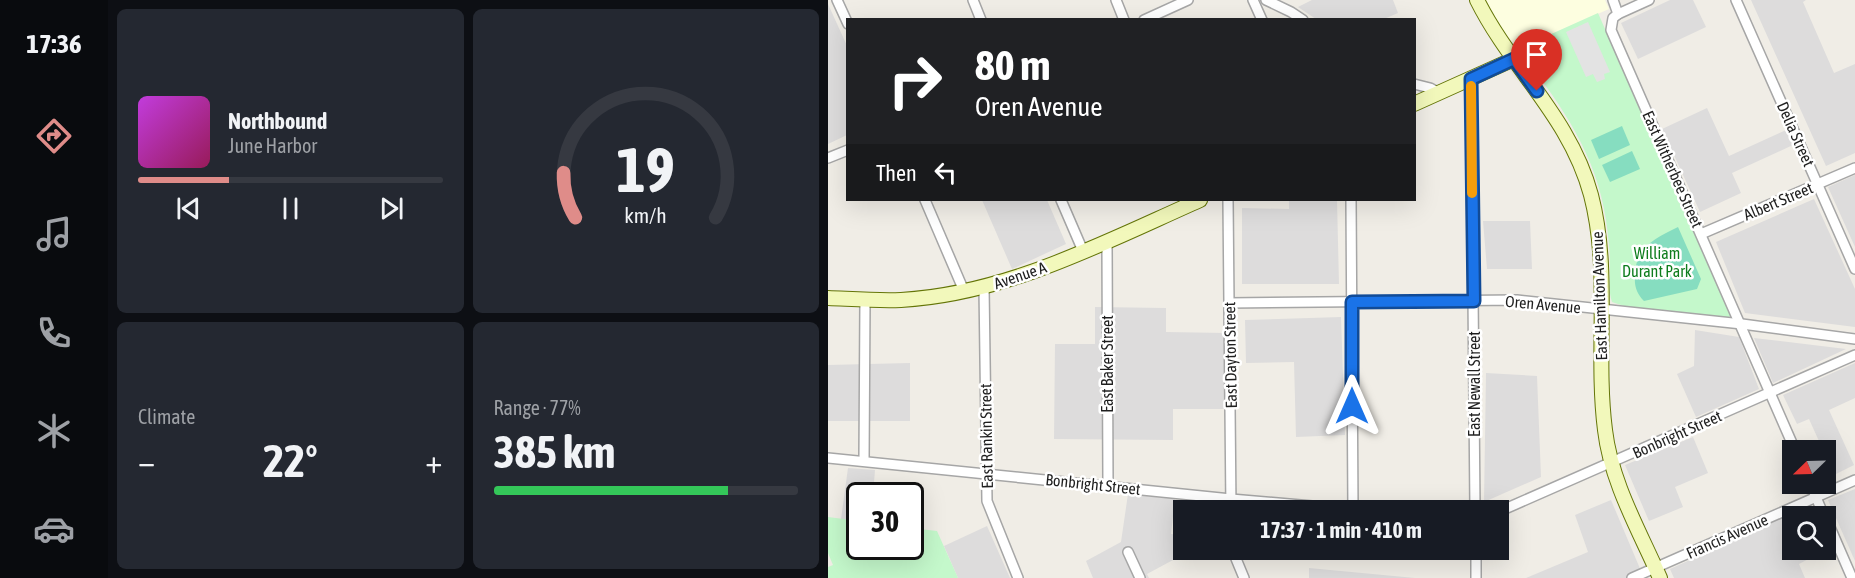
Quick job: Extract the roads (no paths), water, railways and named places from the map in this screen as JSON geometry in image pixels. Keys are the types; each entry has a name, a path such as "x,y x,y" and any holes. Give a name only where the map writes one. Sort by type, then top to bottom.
{"street":[{"path":"837,0 846,20"},
{"path":"973,0 980,18"},
{"path":"1116,0 1123,18"},
{"path":"1148,18 1188,0"},
{"path":"1259,0 1262,18"},
{"path":"1259,0 1299,18"},
{"name":"East Hamilton Avenue","path":"1477,0 1493,30 1560,123 1586,177 1598,232 1601,275 1603,414 1611,463 1658,573"},
{"name":"East Witherbee Street","path":"1612,0 1615,16 1611,30 1791,440"},
{"path":"1615,16 1649,0"},
{"name":"Delia Street","path":"1736,0 1855,269"},
{"path":"1416,103 1514,59"},
{"name":"East Newall Street","path":"1471,79 1475,500"},
{"path":"1416,84 1438,93"},
{"path":"828,158 846,151"},
{"name":"Albert Street","path":"1701,234 1855,168"},
{"path":"925,201 964,291"},
{"path":"1060,201 1083,251"},
{"name":"Avenue A","path":"828,298 901,300 984,287 1020,276 1107,242 1198,201"},
{"name":"East Dayton Street","path":"1228,201 1231,499"},
{"path":"1351,201 1353,500"},
{"name":"East Baker Street","path":"1107,242 1108,485"},
{"name":"East Rankin Street","path":"984,287 987,501 1018,578"},
{"path":"864,461 865,300"},
{"name":"Oren Avenue","path":"1229,303 1517,300 1742,324 1855,339"},
{"name":"Bonbright Street","path":"1509,507 1855,355"},
{"name":"Bonbright Street","path":"828,458 1243,500"},
{"name":"Francis Avenue","path":"1632,578 1658,573 1855,480"},
{"path":"1815,494 1820,506"},
{"path":"1836,542 1852,578"},
{"path":"1128,552 1140,578"},
{"path":"1237,560 1244,578"},
{"path":"1476,560 1476,578"}],"park label":[{"name":"William Durant Park","path":"1657,262"}]}
